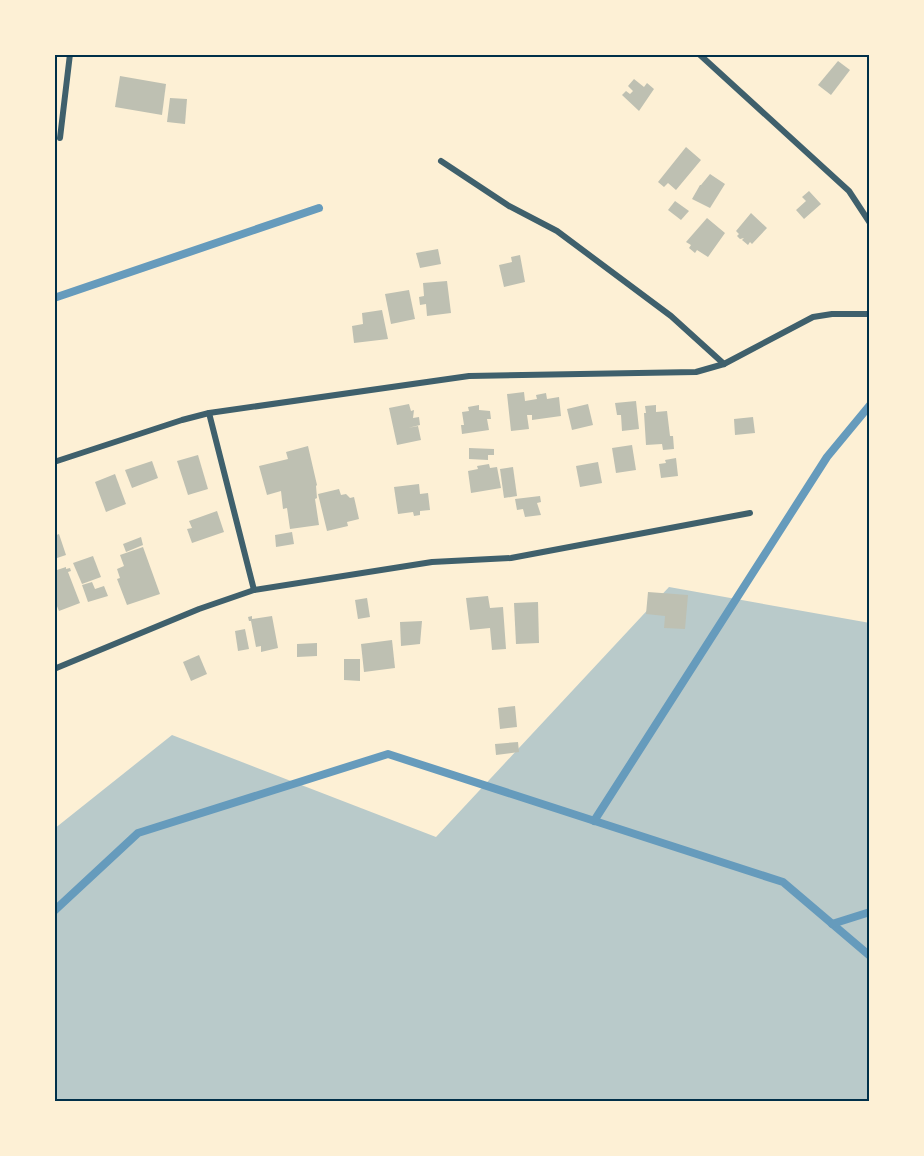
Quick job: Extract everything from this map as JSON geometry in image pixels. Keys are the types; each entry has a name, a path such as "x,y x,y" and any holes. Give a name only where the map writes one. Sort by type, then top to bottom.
{"street":[{"path":"60,138 70,54"},
{"path":"699,54 849,191 870,224"},
{"path":"441,161 509,206 556,231 671,316 724,364"},
{"path":"54,462 209,413 469,376 696,372 724,364 813,317 832,314 870,314"},
{"path":"209,413 254,590"},
{"path":"54,669 199,609 254,590 432,562 511,558 750,513"}],"shaded area":[{"path":"669,587 870,623 870,1102 54,1102 54,829 172,735 436,837"}],"building":[{"path":"838,61 850,70 831,95 818,85"},
{"path":"120,76 166,84 162,115 115,107"},
{"path":"634,79 644,87 647,83 654,89 639,111 622,95 626,91 630,94 633,91 628,86"},
{"path":"170,98 187,99 185,124 167,122"},
{"path":"686,147 701,160 676,190 668,183 664,187 658,182"},
{"path":"710,174 725,184 710,208 692,199"},
{"path":"809,191 821,204 804,219 796,210 806,201 802,197"},
{"path":"675,201 689,211 681,220 668,210"},
{"path":"751,213 767,228 752,244 750,242 748,245 742,240 744,238 740,239 737,236 739,234 736,231"},
{"path":"707,218 725,233 708,257 697,250 695,253 689,248 691,245 686,242"},
{"path":"438,249 441,264 420,268 416,253"},
{"path":"520,255 525,282 504,287 499,265 512,262 511,257"},
{"path":"447,281 451,313 427,316 426,304 420,305 419,297 424,296 423,283"},
{"path":"409,290 415,319 391,324 385,294"},
{"path":"382,310 388,339 354,343 352,326 363,324 362,313"},
{"path":"524,392 525,401 537,399 536,395 546,393 547,399 559,397 561,416 532,420 532,415 527,415 529,429 511,431 507,394"},
{"path":"636,401 639,429 622,431 621,415 617,415 615,403"},
{"path":"409,404 411,411 414,410 413,418 419,417 420,425 408,428 418,426 421,440 397,445 389,408"},
{"path":"588,404 593,425 572,430 567,409"},
{"path":"479,405 479,410 490,411 491,419 487,419 489,430 462,434 461,425 464,425 462,412 469,411 468,407"},
{"path":"656,405 656,412 667,411 674,449 663,450 662,444 646,445 645,406"},
{"path":"753,417 755,433 735,435 734,419"},
{"path":"632,445 636,470 616,473 612,448"},
{"path":"308,446 317,485 317,498 315,499 319,525 290,529 287,508 283,509 281,491 267,495 259,466 288,459 286,452"},
{"path":"469,448 494,449 494,455 488,455 488,460 469,459"},
{"path":"198,455 208,489 188,495 177,461"},
{"path":"676,458 678,476 661,478 659,464"},
{"path":"152,461 158,478 132,488 125,470"},
{"path":"598,462 602,483 580,487 576,466"},
{"path":"489,464 490,468 497,467 501,488 471,493 468,471 478,469 477,466"},
{"path":"513,467 517,496 504,498 500,469"},
{"path":"115,474 126,504 106,512 95,482"},
{"path":"419,484 420,494 428,493 430,510 420,511 420,515 414,516 413,512 398,514 394,487"},
{"path":"339,489 341,495 354,497 359,519 347,522 348,526 327,531 318,494"},
{"path":"540,496 541,502 537,503 541,515 525,517 523,509 517,510 515,499"},
{"path":"217,511 224,532 192,543 187,529 192,528 189,521"},
{"path":"292,532 294,544 276,547 275,535"},
{"path":"59,534 66,555 54,559 54,536"},
{"path":"141,537 143,545 126,552 123,544"},
{"path":"143,547 160,594 127,605 117,579 120,578 117,569 124,566 120,555"},
{"path":"93,556 101,577 82,584 73,563"},
{"path":"66,567 66,569 70,568 71,571 68,572 80,603 59,611 54,599 54,571"},
{"path":"92,582 95,589 104,586 108,596 88,602 82,585"},
{"path":"648,592 688,595 685,629 664,628 665,616 646,614"},
{"path":"488,596 490,608 503,607 506,649 492,650 490,628 470,630 466,598"},
{"path":"367,598 370,617 358,619 355,600"},
{"path":"538,602 539,643 516,644 514,603"},
{"path":"252,616 252,619 272,616 278,648 261,652 261,646 256,647 251,621 248,617"},
{"path":"422,621 420,644 401,646 400,622"},
{"path":"245,629 249,649 238,651 235,631"},
{"path":"392,640 395,668 364,672 361,644"},
{"path":"317,643 317,656 297,657 297,644"},
{"path":"199,655 207,674 191,681 183,662"},
{"path":"344,659 360,659 360,681 344,680"},
{"path":"515,706 517,727 500,729 498,708"},
{"path":"518,742 519,752 496,755 495,744"}],"waterway":[{"path":"54,298 319,208"},
{"path":"594,821 827,457 870,405"},
{"path":"54,911 138,833 388,754 783,882 870,956"},
{"path":"832,924 870,912"}]}
